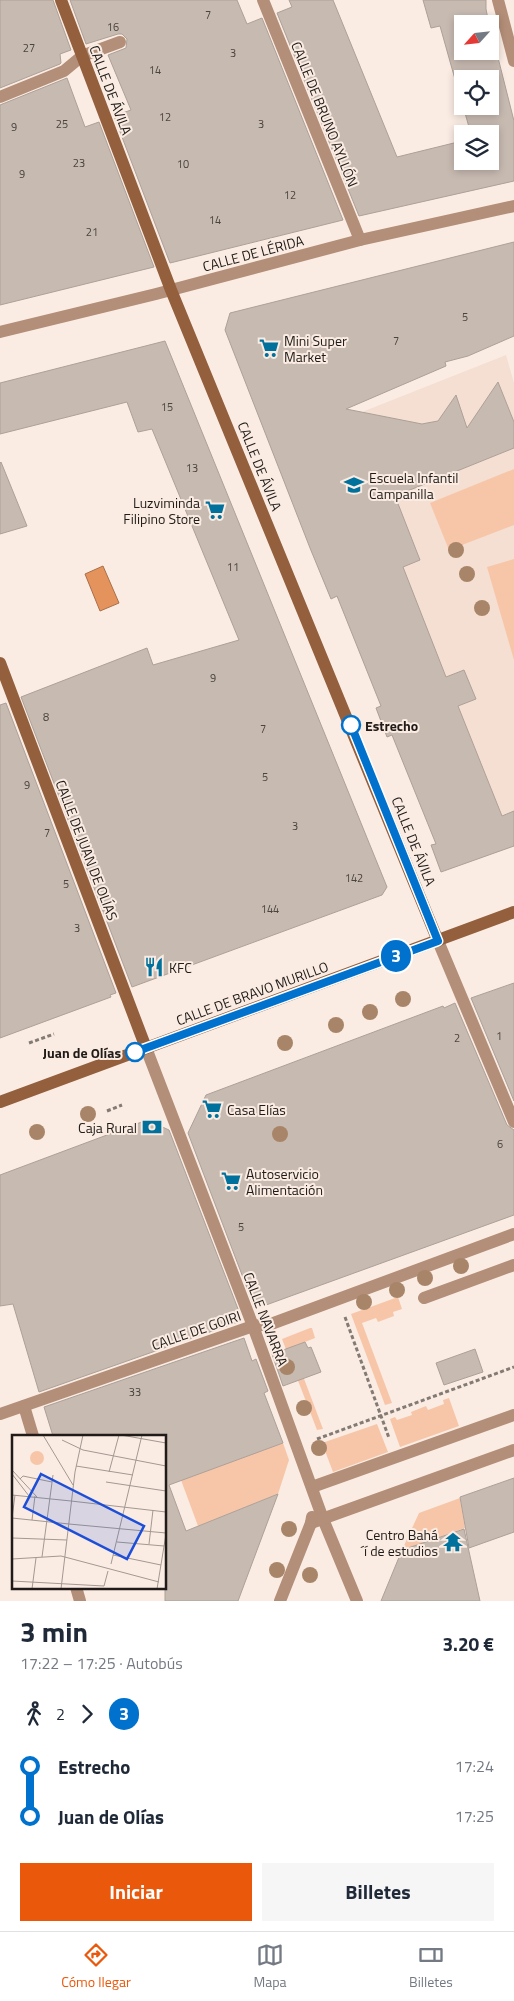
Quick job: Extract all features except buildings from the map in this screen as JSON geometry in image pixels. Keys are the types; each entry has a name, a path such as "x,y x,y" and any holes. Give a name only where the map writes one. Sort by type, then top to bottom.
{"main road":[{"name":"CALLE DE ÁVILA","path":"61,0 171,290 438,941"},
{"name":"CALLE DE JUAN DE OLÍAS","path":"0,663 146,1048"},
{"name":"CALLE DE BRAVO MURILLO","path":"0,1102 514,912"}],"street":[{"name":"CALLE DE BRUNO AYLLÓN","path":"263,0 360,240"},
{"path":"498,0 514,61"},
{"path":"0,97 64,71 82,56 120,42"},
{"name":"CALLE DE LÉRIDA","path":"0,332 171,290 360,240 514,206"},
{"path":"438,941 514,1122"},
{"name":"CALLE NAVARRA","path":"146,1048 253,1326 312,1487"},
{"name":"CALLE DE GOIRI","path":"0,1414 253,1326 271,1324 514,1234"},
{"path":"424,1298 514,1265"},
{"path":"24,1406 33,1435"},
{"path":"357,1601 317,1521 312,1487 514,1415"},
{"path":"280,1601 317,1521 514,1450"},
{"path":"76,1588 80,1601"}],"path":[{"path":"29,1043 54,1034"},
{"path":"107,1111 122,1105"},
{"path":"344,1313 396,1457"},
{"path":"314,1440 514,1367"}],"shaded area":[{"path":"506,355 514,383 514,846 441,872 431,845 436,843 392,735 387,737 376,708 381,705 337,597 331,599 271,448"},
{"path":"514,469 514,525 449,550 430,503"},
{"path":"514,559 514,660 487,567"},
{"path":"103,566 119,603 100,611 85,574"},
{"path":"398,1297 402,1309 393,1312 394,1316 378,1322 376,1318 362,1323 392,1403 385,1405 351,1314"},
{"path":"312,1328 315,1338 292,1347 323,1429 317,1430 282,1339"},
{"path":"449,1398 459,1426 400,1447 390,1419 395,1417 397,1420 412,1415 411,1412 426,1406 428,1410 444,1404 443,1400"},
{"path":"377,1424 388,1452 333,1472 322,1443"},
{"path":"283,1443 289,1460 278,1494 198,1526 181,1480"},
{"path":"460,1498 465,1528 402,1550 419,1513"}],"bus line":[{"name":"3","path":"135,1052 438,941 351,725"}],"place":[{"name":"Mini Super Market","path":"269,348"},
{"name":"Escuela Infantil Campanilla","path":"354,485"},
{"name":"Luzviminda Filipino Store","path":"215,510"},
{"name":"Estrecho","path":"351,725"},
{"name":"KFC","path":"154,967"},
{"name":"Juan de Olías","path":"135,1052"},
{"name":"Casa Elías","path":"212,1109"},
{"name":"Caja Rural","path":"152,1127"},
{"name":"Autoservicio Alimentación","path":"231,1181"},
{"name":"Centro Bahá ´í de estudios","path":"453,1542"}]}
